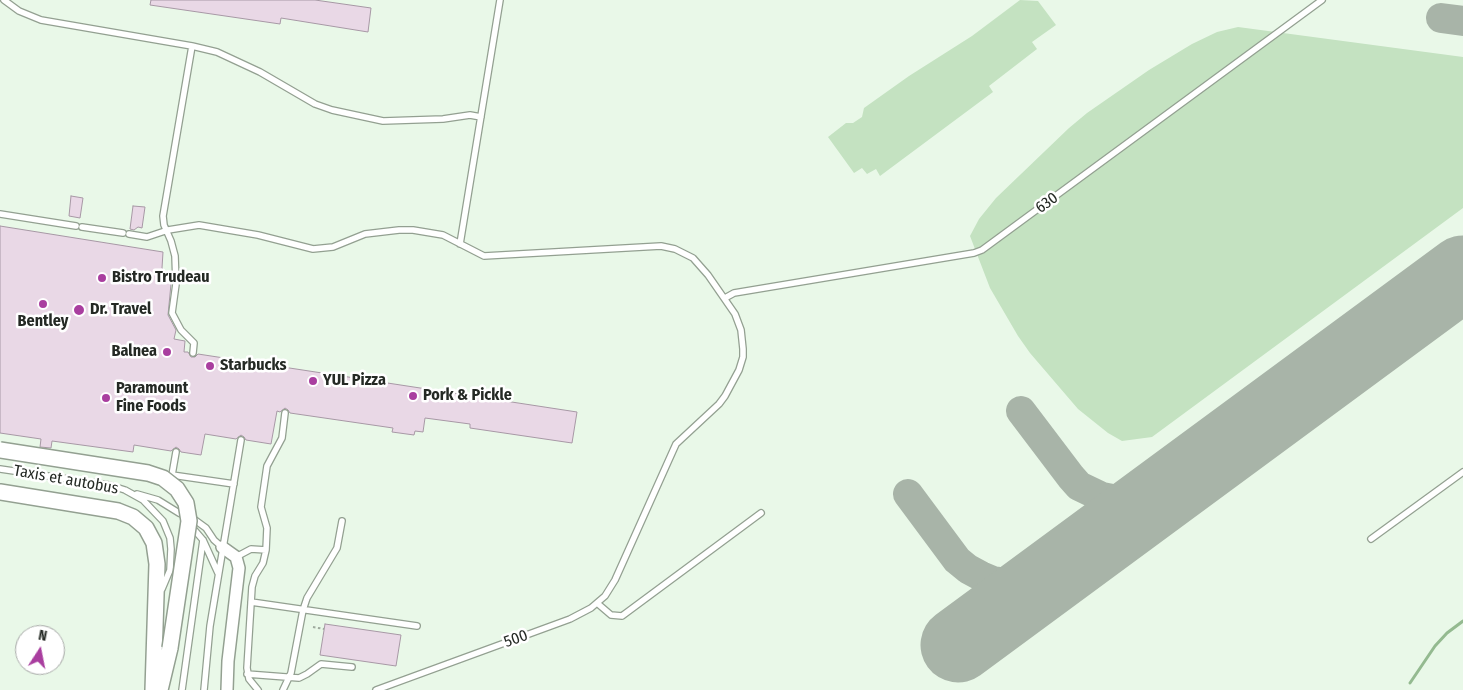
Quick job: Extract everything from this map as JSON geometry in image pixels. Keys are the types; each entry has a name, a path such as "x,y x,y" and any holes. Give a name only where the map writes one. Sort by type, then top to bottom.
{"street":[{"path":"0,450 148,473 164,478 177,489 186,503 189,522 170,648 160,690"},
{"path":"0,492 109,509 133,517 146,528 154,543 157,564 153,690"},
{"path":"222,547 236,557 239,568 229,652 227,690"}],"lane":[{"path":"4,0 19,11 42,20 192,46 228,56 315,104 350,114 383,121 481,117"},
{"path":"460,244 500,0"},
{"name":"630","path":"724,298 734,293 974,253 982,250 1322,0"},
{"path":"192,46 163,220 175,256 176,284 172,313 180,330 194,343 194,353"},
{"name":"500","path":"0,214 147,237 166,230 194,224 258,235 313,250 333,247 365,234 399,230 438,233 484,256 654,245 682,252 693,258 704,269 736,314 741,330 743,357 739,370 719,404 676,444 612,586 597,603 584,613 376,690"},
{"path":"258,690 247,674 251,602 254,581 263,563 266,550 267,528 261,508 267,466 282,438 285,412"},
{"path":"204,690 218,573 241,440"},
{"path":"176,452 172,475 234,484"},
{"name":"Taxis et autobus","path":"0,469 109,485 158,500 179,514"},
{"path":"1371,539 1463,472"},
{"name":"Taxis et autobus","path":"132,493 158,514 170,538 172,549 170,570 157,600"},
{"path":"597,603 611,615 622,616 761,513"},
{"path":"179,514 201,524 222,547"},
{"path":"179,514 203,540 218,573"},
{"path":"284,690 290,678 306,598 337,548 342,521"},
{"path":"182,690 203,540"},
{"path":"236,557 251,549 266,550"},
{"path":"251,602 417,626"},
{"path":"247,674 290,678 303,677 321,664 352,667"}],"path":[{"path":"313,628 324,629"}],"green space":[{"path":"1020,0 1038,1 1056,25 1032,42 1037,49 989,86 993,92 880,176 876,169 867,174 862,168 854,173 828,137 846,123 853,123 862,117 864,108 909,76 972,36"},
{"path":"1238,27 1463,57 1463,208 1152,437 1122,441 1108,433 1078,409 1030,353 990,288 970,236 979,219 996,198 1087,113 1149,70 1192,44 1217,32"}],"building":[{"path":"151,0 315,0 371,8 368,32 281,18 280,24 150,5"},
{"path":"71,196 83,198 80,218 69,216"},
{"path":"133,206 145,207 142,228 138,227 134,230 130,229"},
{"path":"0,226 163,252 162,268 171,284 168,315 176,330 174,339 185,341 184,352 188,352 191,357 195,357 198,354 577,412 572,443 470,428 470,424 425,418 423,432 415,431 414,435 392,432 393,428 290,413 285,408 280,412 277,411 271,444 246,440 241,435 236,439 205,434 201,455 181,452 176,447 171,451 134,445 133,452 52,441 51,448 40,447 41,439 0,433"},
{"path":"325,624 401,635 396,666 320,655"}],"waterway":[{"path":"1410,683 1435,646 1447,633 1463,621"}],"taxiway":[{"path":"1441,18 1463,21"},
{"path":"1021,411 1079,486 1102,497 1117,500 1141,498 1161,492 1192,469 1197,469"},
{"path":"908,494 957,560 981,576 993,581 1008,583 1022,583 1045,576 1137,509 1145,507"}],"runway":[{"path":"958,645 1463,273"}],"place":[{"name":"Bistro Trudeau","path":"102,278"},
{"name":"Bentley","path":"43,304"},
{"name":"Dr. Travel","path":"79,310"},
{"name":"Balnea","path":"167,352"},
{"name":"Starbucks","path":"210,366"},
{"name":"YUL Pizza","path":"313,381"},
{"name":"Pork & Pickle","path":"413,396"},
{"name":"Paramount Fine Foods","path":"106,398"}]}
